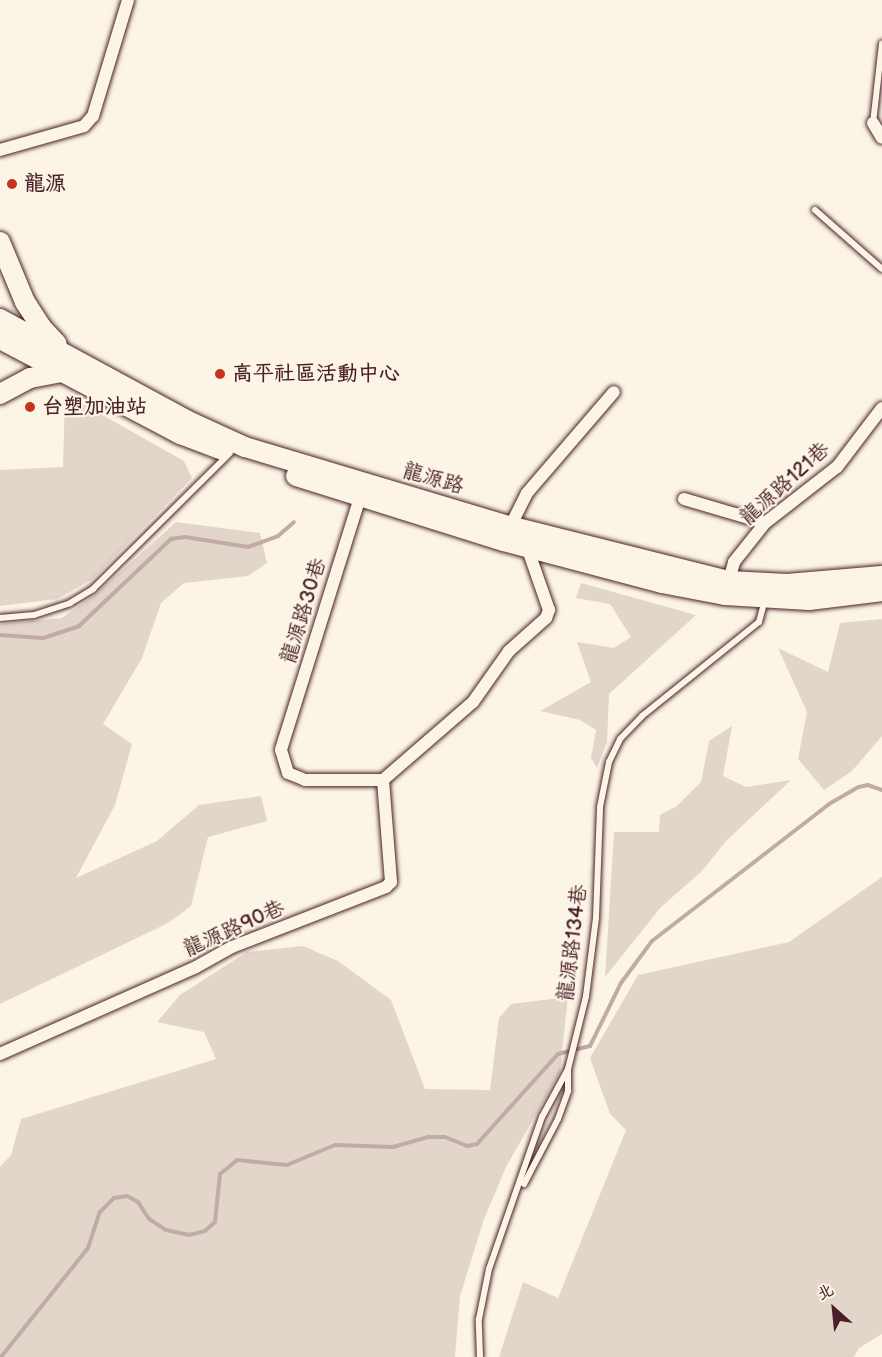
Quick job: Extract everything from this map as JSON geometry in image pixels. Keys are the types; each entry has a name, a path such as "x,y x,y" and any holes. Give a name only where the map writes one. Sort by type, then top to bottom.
{"main road":[{"path":"0,242 25,302 65,364"},
{"path":"0,319 65,364 180,434 230,453 507,534 726,588"},
{"path":"0,339 65,364 216,434 362,491"},
{"path":"0,394 30,378 65,364"},
{"path":"507,534 527,547 662,583 766,591 809,600 882,591"},
{"path":"766,591 882,576"}],"street":[{"path":"0,150 84,126 93,116 128,0"},
{"path":"873,123 882,138"},
{"path":"507,534 527,493 614,392"},
{"name":"龍源路121巷","path":"726,588 734,562 765,523 837,467 882,408"},
{"name":"龍源路30巷","path":"362,491 281,750 288,773 305,780 383,780"},
{"path":"684,499 765,523"},
{"path":"383,780 474,702 509,651 546,618 549,610 527,547"},
{"name":"龍源路90巷","path":"0,1054 196,967 232,947 386,887 391,882 383,780"}],"lane":[{"path":"873,123 882,44"},
{"path":"815,210 882,269"},
{"path":"0,618 34,615 70,603 93,589 230,453"},
{"name":"龍源路134巷","path":"480,1357 479,1319 489,1269 513,1206 542,1117 569,1066 586,996 596,918 600,807 609,762 620,740 642,716 759,622 766,591"},
{"path":"513,1206 558,1119 568,1091 569,1066"}],"shaded area":[{"path":"65,394 184,461 192,478 93,579 57,599 0,606 0,470 63,467"},
{"path":"176,522 260,533 267,563 248,576 184,583 161,603 142,658 103,724 132,744 115,805 76,878 157,841 199,805 261,796 267,821 208,837 191,906 168,923 0,1004 0,624 62,618 96,594"},
{"path":"581,583 696,615 609,694 607,742 597,768 591,758 596,730 580,720 540,711 591,682 577,642 614,648 631,637 610,604 576,598"},
{"path":"882,619 882,736 852,771 824,790 798,759 807,712 778,648 828,672 840,623"},
{"path":"732,726 723,776 746,787 791,780 727,840 701,872 661,907 605,977 614,832 659,832 660,815 677,806 701,782 709,741"},
{"path":"882,877 882,1334 859,1348 854,1357 499,1357 523,1282 558,1298 626,1130 610,1114 590,1058 638,975 789,942"},
{"path":"303,946 338,961 391,1000 425,1089 490,1090 499,1018 511,1004 568,997 560,1072 506,1167 484,1219 460,1296 455,1357 0,1357 0,1167 11,1155 21,1119 216,1059 204,1032 157,1022 180,995 247,952"}],"waterway":[{"path":"0,635 43,638 79,626 171,539 185,537 248,547 278,536 294,522"},
{"path":"1,1357 88,1248 100,1212 114,1198 127,1196 138,1202 149,1219 166,1230 189,1235 205,1231 215,1222 220,1174 237,1160 287,1165 335,1145 393,1147 429,1137 445,1137 467,1146 477,1144 558,1054 590,1046 621,983 652,941 829,804 859,787 868,785 882,790"}],"place":[{"name":"龍源","path":"12,184"},
{"name":"高平社區活動中心","path":"220,374"},
{"name":"台塑加油站","path":"30,407"}]}
